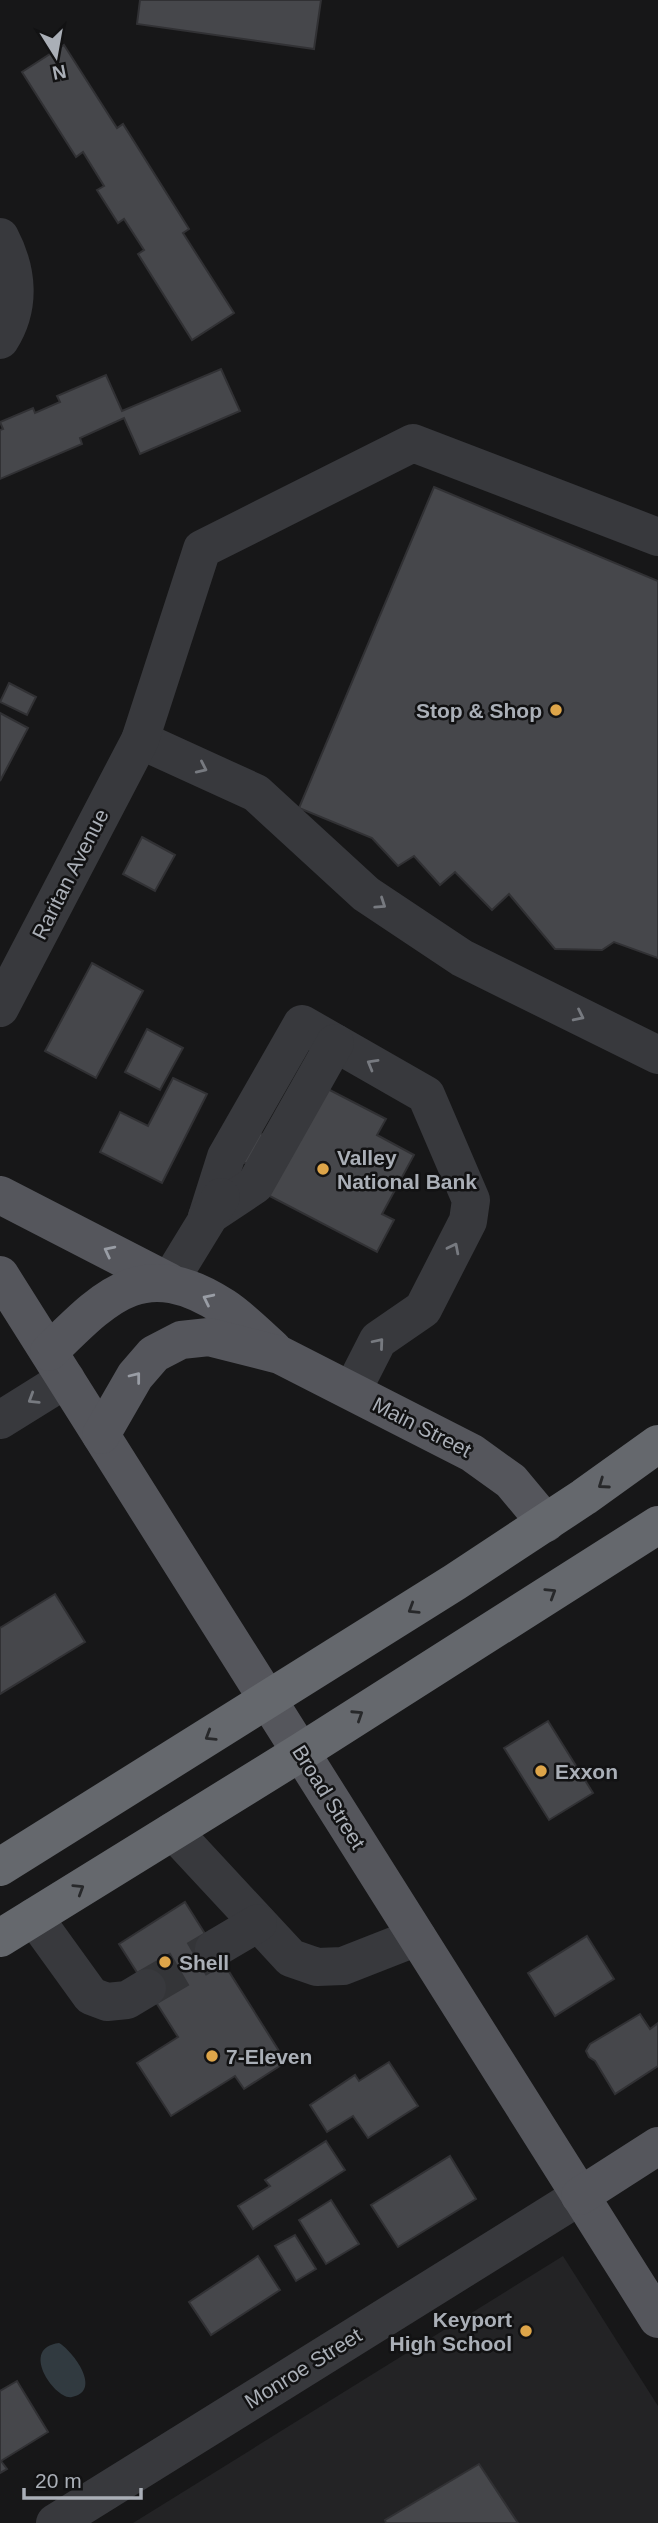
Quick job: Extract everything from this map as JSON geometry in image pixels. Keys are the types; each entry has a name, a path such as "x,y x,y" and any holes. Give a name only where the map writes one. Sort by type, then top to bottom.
{"highway":[{"path":"0,1867 546,1523 658,1444"},
{"path":"0,1938 301,1752 658,1525"}],"main road":[{"name":"Main Street","path":"0,1195 169,1282 225,1307 280,1354"},
{"name":"Broad Street","path":"0,1275 658,2319"},
{"path":"57,1366 86,1316 119,1293 140,1284 169,1282"},
{"name":"Main Street","path":"102,1435 135,1376 155,1354 195,1336 209,1336 280,1354 485,1461 512,1481 546,1523"},
{"name":"Monroe Street","path":"580,2196 658,2146"}],"street":[{"path":"0,237 10,256 15,283 15,303 9,326 0,340"},
{"name":"Raritan Avenue","path":"0,1008 140,740 202,549 413,443 658,537"},
{"path":"140,740 256,793 366,894 462,958 658,1055"},
{"path":"169,1282 207,1217 226,1157 302,1024 426,1096 471,1200 468,1221 423,1309 378,1340 352,1391"},
{"path":"0,1420 57,1366"},
{"path":"173,1831 291,1958 317,1967 343,1966 417,1937"},
{"path":"34,1917 91,1996 107,2002 127,2000 147,1988"},
{"path":"214,1949 258,1923"},
{"name":"Monroe Street","path":"55,2523 580,2196"}],"shaded area":[{"name":"Keyport High School","path":"563,2256 658,2406 658,2523 133,2523"},
{"path":"59,2343 77,2362 85,2379 85,2387 81,2393 72,2397 57,2391 44,2373 41,2363 41,2354 47,2347"}],"building":[{"path":"140,0 321,0 314,49 137,24"},
{"path":"64,45 117,128 123,124 189,229 183,233 234,313 192,340 138,254 144,250 124,219 118,223 97,190 104,186 83,152 76,157 22,72"},
{"path":"221,369 240,411 140,454 124,418 80,438 82,444 0,479 0,430 3,429 0,422 33,408 35,413 60,402 57,396 106,375 122,411"},
{"path":"434,487 658,581 658,958 614,942 602,950 555,949 509,894 492,910 455,872 440,885 414,856 398,866 372,838 299,808"},
{"path":"9,683 36,697 27,715 0,702"},
{"path":"0,713 28,728 0,781"},
{"path":"142,837 175,855 155,891 123,874"},
{"path":"92,963 143,991 96,1078 45,1051"},
{"path":"147,1029 183,1048 160,1090 125,1072"},
{"path":"173,1078 207,1094 162,1183 100,1152 120,1112 148,1126"},
{"path":"320,1085 386,1119 377,1135 414,1155 382,1214 394,1220 377,1252 262,1192 270,1176 237,1159 253,1129 287,1147"},
{"path":"55,1594 85,1642 0,1694 0,1628"},
{"path":"548,1721 593,1793 549,1820 504,1748"},
{"path":"185,1902 286,2062 244,2089 235,2076 171,2116 137,2063 178,2037 119,1944"},
{"path":"587,1936 614,1979 555,2016 528,1973"},
{"path":"640,2014 650,2029 658,2023 658,2066 615,2094 586,2051 590,2044"},
{"path":"389,2062 418,2106 368,2138 353,2116 327,2132 310,2105 355,2075 359,2081"},
{"path":"326,2141 345,2170 253,2229 238,2206 270,2186 265,2180"},
{"path":"450,2156 476,2199 398,2247 371,2205"},
{"path":"331,2200 359,2244 326,2264 299,2220"},
{"path":"295,2235 316,2269 296,2281 275,2246"},
{"path":"258,2256 280,2290 211,2335 189,2302"},
{"path":"17,2381 48,2432 1,2461 7,2469 0,2473 0,2391"},
{"path":"479,2464 518,2523 386,2523 385,2520"}],"tunnel":[{"path":"147,1988 214,1949"}],"place":[{"name":"Stop & Shop","path":"556,710"},
{"name":"Valley National Bank","path":"323,1169"},
{"name":"Exxon","path":"541,1771"},
{"name":"Shell","path":"165,1962"},
{"name":"7-Eleven","path":"212,2056"},
{"name":"Keyport High School","path":"526,2331"}]}
